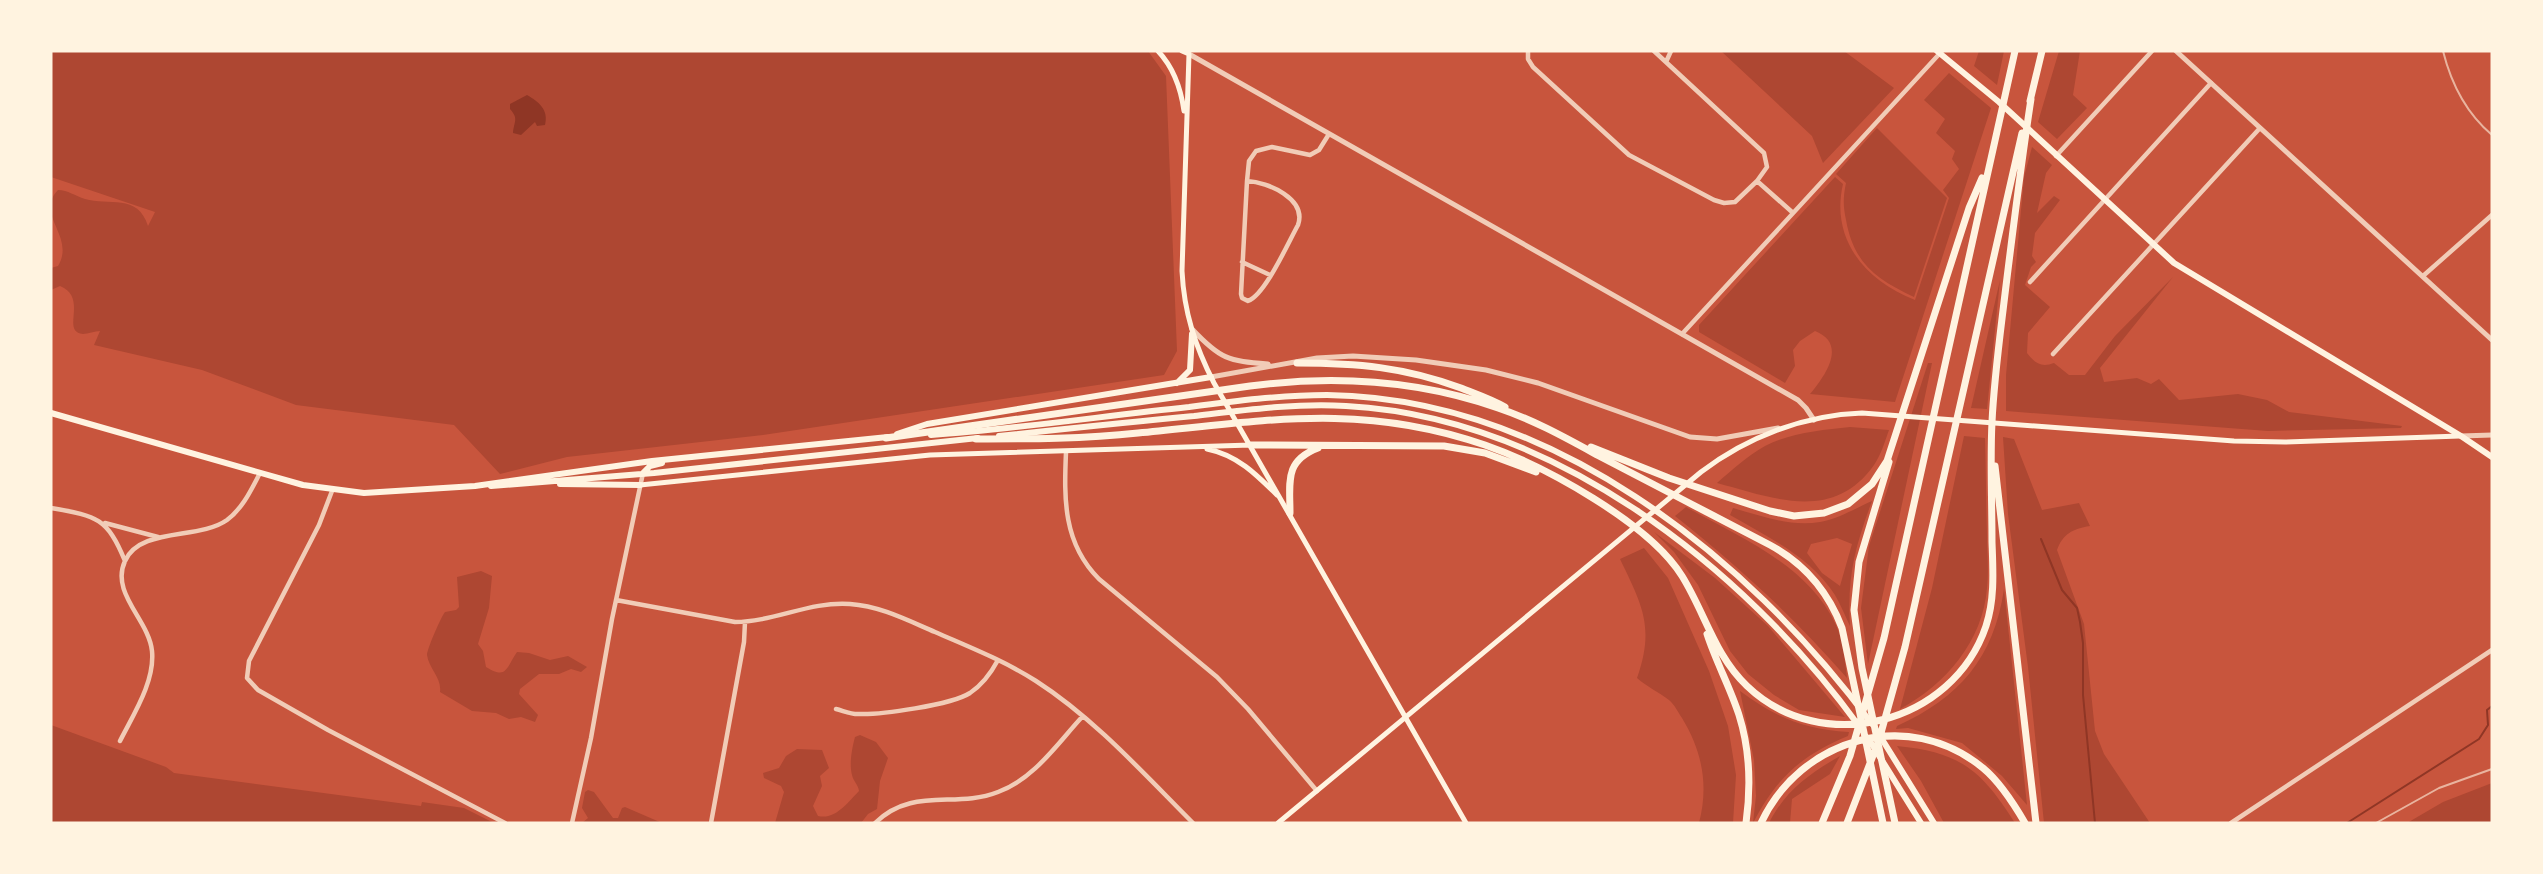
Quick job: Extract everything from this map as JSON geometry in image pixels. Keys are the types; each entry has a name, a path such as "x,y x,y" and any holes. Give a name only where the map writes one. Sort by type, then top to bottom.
{"highway":[{"path":"1822,823 1850,756 1884,638 2015,51"},
{"path":"1847,823 1879,740 1905,647 2042,51"},
{"path":"1895,823 1855,622 1857,573 1894,441 1969,208 1989,162"},
{"path":"976,439 1094,437 1270,419 1352,418 1398,423 1457,436 1515,457 1559,480 1647,536 1670,558 1694,597 1720,651 1748,687 1782,710 1824,723 1857,725 1883,721 1924,704 1947,686 1969,661 1980,641 1990,610 1993,577 1991,443 2017,167"},
{"path":"1297,363 1355,363 1409,371 1496,401 1527,419"},
{"path":"886,438 1269,384 1325,380 1374,382 1428,389 1480,402 1657,474 1770,511 1794,516 1824,513 1861,494 1880,474 1894,441"},
{"path":"1571,439 1770,545 1802,567 1824,593 1839,619 1845,639 1883,823"},
{"path":"1991,443 2036,823"},
{"path":"1251,445 1457,447 1500,458 1559,480"},
{"path":"1290,513 1290,476 1293,466 1306,453 1323,446"},
{"path":"1694,597 1743,730 1749,768 1746,823"},
{"path":"1761,823 1777,794 1812,761 1840,746 1886,737 1913,738 1938,744 1977,763 1993,777 2025,823"}],"main road":[{"path":"1158,51 1165,59 1181,95 1186,142"},
{"path":"1182,51 1189,53 1182,271 1189,326 1213,380 1466,823"},
{"path":"1940,51 2174,263 2492,457"},
{"path":"1176,384 1189,370 1192,334"},
{"path":"886,438 927,424 1213,380"},
{"path":"475,486 699,455 978,430 1296,396 1363,397 1439,409 1497,427 1576,463 1689,537 1738,577 1791,628 1827,668 1872,725 1934,823"},
{"path":"51,413 332,491 390,493 541,483 1304,405 1379,409 1451,422 1497,437 1583,478 1646,518 1732,585 1784,635 1823,679 1873,745 1921,823"},
{"path":"1278,823 1720,458 1752,440 1789,427 1850,414 2245,442 2461,436"},
{"path":"541,483 640,485 905,457 1251,445"},
{"path":"1197,447 1240,461 1283,501"},
{"path":"643,473 651,465 699,455"}],"street":[{"path":"1528,51 1528,59 1533,67 1636,159 1721,203 1738,200 1767,167 1764,153 1654,51"},
{"path":"1666,62 1671,51"},
{"path":"1682,334 1940,51"},
{"path":"2056,156 2152,51"},
{"path":"2176,51 2492,340"},
{"path":"1189,53 1798,400 1814,420"},
{"path":"2030,282 2211,83"},
{"path":"2053,354 2260,128"},
{"path":"1247,181 1261,184 1287,196 1300,214 1298,225 1270,275 1250,301 1245,300 1241,294 1241,262 1247,181 1249,161 1256,151 1272,147 1310,155 1319,150 1329,134"},
{"path":"1757,181 1792,212"},
{"path":"2423,276 2492,215"},
{"path":"1241,262 1270,275"},
{"path":"1189,326 1207,345 1227,358 1240,362 1278,365"},
{"path":"1213,380 1317,358 1367,357 1434,362 1478,368 1553,387 1675,433 1696,438 1717,439 1789,427"},
{"path":"2461,436 2492,435"},
{"path":"1066,452 1066,519 1075,547 1089,568 1217,677 1261,723 1317,791"},
{"path":"125,561 141,545 162,537 206,530 226,521 247,499 260,472"},
{"path":"572,823 591,738 615,600 643,473"},
{"path":"332,491 319,525 249,660 246,672 248,680 258,690 328,730 505,823"},
{"path":"51,508 162,537"},
{"path":"102,522 112,533 125,561 122,585 146,631 152,659 142,697 120,741"},
{"path":"615,600 710,619 745,622 816,606 858,605 898,616 998,660 1035,680 1082,717 1194,823"},
{"path":"711,823 745,622"},
{"path":"2231,823 2492,650"},
{"path":"836,709 855,714 872,713 961,697 980,685 998,660"},
{"path":"875,823 891,810 909,802 987,796 1013,786 1034,770 1082,717"}],"shaded area":[{"path":"51,51 1148,51 1166,76 1177,351 1164,375 763,435 567,457 500,474 454,425 296,405 202,370 94,345 100,331 83,334 77,332 73,321 73,298 60,286 51,290 51,268 58,266 62,255 60,235 50,208 52,199 58,190 94,201 130,205 143,216 148,226 155,212 51,177"},
{"path":"1721,51 1844,51 1894,88 1823,163 1812,136"},
{"path":"1979,51 2004,51 1997,85 1974,66"},
{"path":"2059,51 2080,51 2073,95 2087,108 2057,139 2038,122"},
{"path":"1949,73 1991,108 1895,402 1810,394 1827,370 1832,352 1825,337 1815,331 1800,341 1793,350 1795,366 1785,383 1699,332 1699,325 1835,177 1843,184 1840,204 1842,223 1856,256 1881,282 1915,300 1949,198 1943,190 1959,169 1952,159 1955,151 1936,133 1945,119 1924,100"},
{"path":"527,95 542,107 546,115 545,125 537,126 535,122 521,135 513,133 515,118 510,104"},
{"path":"1877,128 1947,198 1914,297 1888,284 1861,259 1846,220 1846,183 1836,174"},
{"path":"2032,147 2052,165 2046,173 2037,213 2054,196 2060,200 2035,233 2032,256 2036,262 2031,267 2025,285 2050,307 2028,333 2027,353 2036,362 2042,365 2054,363 2069,375 2085,375 2115,336 2173,277 2100,368 2104,382 2137,378 2151,384 2159,379 2179,400 2238,394 2267,400 2289,412 2402,426 2401,428 2268,431 2006,411 2006,375 2024,177"},
{"path":"2000,280 1987,409 1971,408"},
{"path":"1928,363 1932,363 1868,664 1861,608 1869,546"},
{"path":"1850,427 1889,430 1874,465 1858,483 1840,494 1821,500 1801,501 1759,495 1717,483 1765,446 1806,433"},
{"path":"1964,436 1985,438 1988,575 1984,607 1970,643 1959,659 1932,687 1900,709 1932,588"},
{"path":"2003,437 2014,439 2042,510 2079,503 2090,526 2069,533 2057,550 2084,624 2095,731 2104,754 2150,823 2044,823 2028,667 2008,514"},
{"path":"1872,501 1854,562 1850,592 1850,626 1835,595 1814,570 1788,549 1730,515 1733,508 1776,520 1820,522","holes":["1837,538 1852,544 1840,586 1822,573 1807,553 1811,544"]},
{"path":"1686,507 1771,555 1791,569 1808,586 1824,604 1836,625 1847,678 1765,593 1675,516"},
{"path":"1654,532 1715,578 1768,626 1845,717 1799,710 1774,695 1748,674 1730,651 1698,585 1674,552"},
{"path":"1644,548 1668,578 1709,671 1728,726 1736,775 1733,823 1699,823 1703,795 1702,769 1689,730 1671,702 1637,678 1645,644 1644,617 1620,559"},
{"path":"481,571 492,576 489,608 478,644 483,651 486,667 502,672 517,652 550,660 568,656 587,667 581,672 571,669 559,674 539,674 520,689 519,694 538,715 535,722 521,717 509,719 496,713 472,711 440,692 439,682 428,660 429,646 443,615 459,607 457,577"},
{"path":"2004,589 2027,805 2002,776 1962,743 1908,728 1896,729 1938,702 1970,673 1992,636"},
{"path":"1740,691 1779,715 1804,725 1849,732 1848,736 1817,751 1792,770 1771,793 1753,823 1756,796 1754,760"},
{"path":"51,725 166,767 174,773 421,806 422,802 464,808 494,823 51,823"},
{"path":"860,735 876,742 888,758 880,781 877,809 868,814 861,823 775,823 784,792 781,786 764,778 763,773 779,768 786,756 797,749 822,750 829,768 820,776 822,786 813,806 818,816 836,813 859,791 851,771 851,761 855,737"},
{"path":"1897,746 1938,753 1968,767 1992,790 2015,823 1944,823 1921,781"},
{"path":"1840,756 1830,774 1792,799 1790,823 1769,823 1790,792"},
{"path":"2492,783 2492,823 2407,823 2443,802"},
{"path":"585,792 594,792 613,818 618,818 625,807 662,823 582,823 588,818 582,808"}],"waterway":[{"path":"2041,539 2062,590 2077,608 2080,622 2083,643 2083,695 2095,823"},
{"path":"2347,823 2479,739 2488,725 2487,710 2492,706"}],"railway":[{"path":"2443,51 2450,75 2461,97 2474,117 2492,135"},
{"path":"2376,823 2439,788 2492,769"}]}
